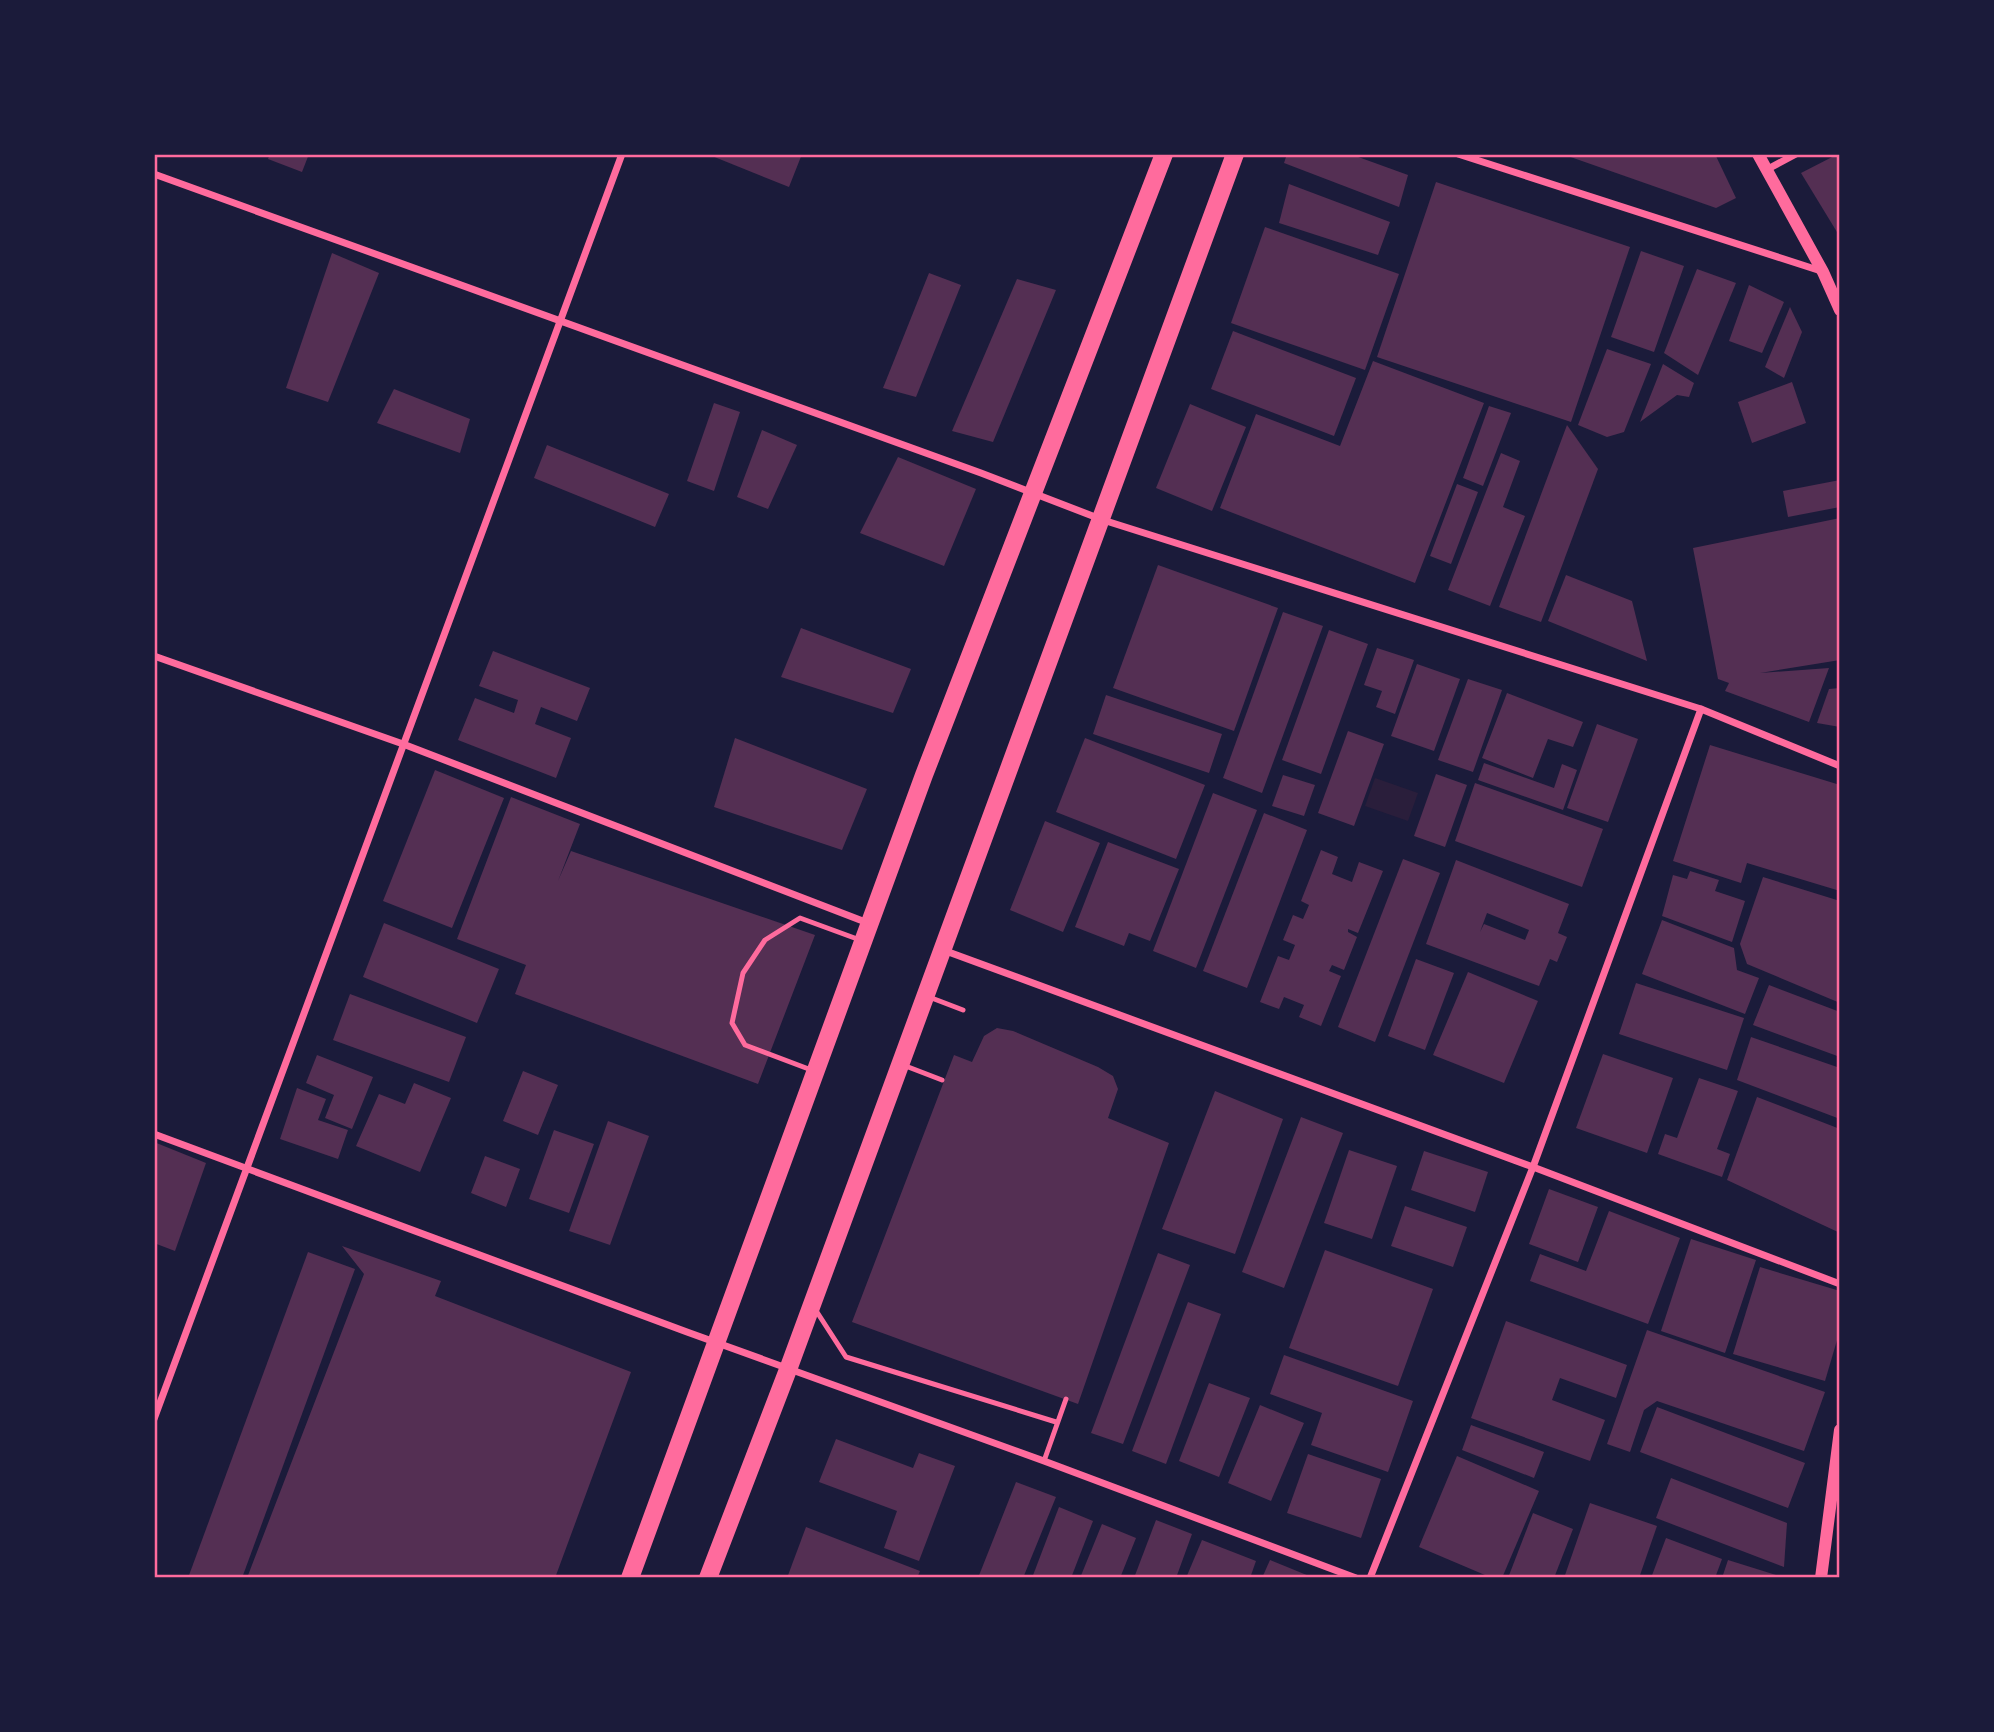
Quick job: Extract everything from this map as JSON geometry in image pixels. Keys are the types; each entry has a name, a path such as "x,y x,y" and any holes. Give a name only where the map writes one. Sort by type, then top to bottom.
{"main road":[{"path":"630,1578 869,923 1031,493 1164,154"},
{"path":"708,1578 812,1305 1236,154"}],"street":[{"path":"154,1419 622,154"},
{"path":"1458,154 1824,272"},
{"path":"1758,154 1824,272 1840,310"},
{"path":"1766,170 1796,154"},
{"path":"154,174 1102,520 1701,709 1840,766"},
{"path":"154,656 403,744 869,923"},
{"path":"1370,1578 1533,1167 1701,709"},
{"path":"943,950 1533,1167 1840,1284"},
{"path":"154,1134 1356,1578"},
{"path":"1821,1578 1840,1430"}],"lane":[{"path":"814,1072 745,1045 732,1023 743,973 765,940 800,918 863,942"},
{"path":"926,996 963,1010"},
{"path":"900,1064 942,1080"},
{"path":"812,1305 846,1357 1056,1422"},
{"path":"1044,1461 1066,1399"}],"shaded area":[{"path":"1375,778 1418,793 1408,821 1365,806"}],"building":[{"path":"270,154 309,154 302,172 268,159"},
{"path":"707,154 802,154 789,187"},
{"path":"1287,154 1350,154 1408,175 1399,207 1284,163"},
{"path":"1562,154 1715,154 1736,198 1716,208"},
{"path":"1840,154 1840,237 1801,173"},
{"path":"1436,182 1630,247 1571,422 1377,357"},
{"path":"1289,184 1390,222 1378,255 1279,223"},
{"path":"1265,227 1399,274 1365,370 1231,323"},
{"path":"1641,251 1684,266 1654,352 1611,337"},
{"path":"332,253 379,273 328,402 286,388"},
{"path":"1697,269 1736,283 1698,375 1664,353"},
{"path":"929,273 961,285 916,397 883,388"},
{"path":"1017,279 1056,290 993,442 952,431"},
{"path":"1749,285 1784,302 1762,353 1729,341"},
{"path":"1790,307 1802,332 1784,378 1765,367"},
{"path":"1233,331 1356,378 1334,436 1211,389"},
{"path":"1607,349 1651,364 1624,432 1607,437 1578,425"},
{"path":"1373,361 1484,403 1415,583 1220,508 1256,414 1340,446"},
{"path":"1663,364 1694,383 1689,397 1677,395 1640,422"},
{"path":"1792,382 1806,423 1752,443 1738,402"},
{"path":"394,389 470,419 460,453 377,423"},
{"path":"714,403 740,412 714,491 687,481"},
{"path":"1190,404 1246,427 1212,511 1156,488"},
{"path":"1489,406 1511,413 1483,486 1463,478"},
{"path":"1567,425 1598,469 1541,622 1499,607"},
{"path":"762,430 797,445 768,509 737,497"},
{"path":"547,445 669,494 655,527 534,478"},
{"path":"1501,453 1520,461 1503,507 1525,516 1490,606 1448,590"},
{"path":"898,457 976,489 944,566 860,533"},
{"path":"1840,480 1840,507 1788,517 1783,491"},
{"path":"1457,484 1478,492 1451,564 1430,556"},
{"path":"1840,518 1840,660 1760,673 1829,668 1809,722 1725,691 1729,683 1718,679 1693,548"},
{"path":"1158,565 1278,608 1234,731 1113,688"},
{"path":"1566,575 1632,601 1647,661 1548,621"},
{"path":"1283,612 1323,626 1262,793 1223,778"},
{"path":"801,628 911,669 893,713 781,677"},
{"path":"1329,630 1368,644 1321,774 1282,760"},
{"path":"1377,648 1414,660 1395,714 1376,707 1382,691 1364,685"},
{"path":"493,651 590,688 577,721 541,707 535,724 571,738 556,778 458,740 475,698 514,713 518,700 479,686"},
{"path":"1417,664 1460,679 1434,751 1391,736"},
{"path":"1468,679 1502,690 1473,772 1438,760"},
{"path":"1840,688 1840,727 1817,723 1829,689"},
{"path":"1507,693 1583,722 1573,747 1548,739 1533,778 1482,758"},
{"path":"1106,695 1222,734 1209,773 1093,734"},
{"path":"1597,724 1638,739 1608,822 1567,808"},
{"path":"1348,731 1384,744 1354,826 1318,813"},
{"path":"735,738 867,789 842,850 714,807"},
{"path":"1085,738 1205,785 1176,859 1056,812"},
{"path":"1710,745 1840,785 1840,891 1747,863 1741,883 1673,861"},
{"path":"1484,763 1554,788 1562,764 1577,770 1563,810 1478,780"},
{"path":"435,770 504,798 452,928 383,901"},
{"path":"1436,774 1467,785 1445,847 1414,836"},
{"path":"1283,775 1315,785 1304,816 1272,806"},
{"path":"1475,783 1603,829 1582,887 1455,841"},
{"path":"1213,793 1257,810 1196,968 1153,951"},
{"path":"511,797 580,824 558,881 571,851 815,935 758,1084 515,994 526,965 457,939"},
{"path":"1264,813 1307,830 1247,988 1203,971"},
{"path":"1045,821 1100,843 1063,932 1010,910"},
{"path":"1108,842 1179,869 1150,941 1129,933 1124,946 1075,927"},
{"path":"1321,850 1338,857 1332,874 1352,882 1359,862 1383,871 1358,933 1348,929 1348,932 1357,937 1344,970 1332,965 1329,971 1341,976 1321,1026 1299,1017 1304,1005 1284,997 1279,1009 1260,1002 1278,956 1289,960 1295,945 1283,940 1293,915 1303,919 1309,905 1301,901"},
{"path":"1403,859 1440,873 1375,1042 1338,1027"},
{"path":"1456,860 1569,904 1558,933 1567,937 1557,962 1550,959 1539,986 1426,944","holes":["1487,913 1529,930 1525,940 1484,924 1480,932"]},
{"path":"1690,871 1719,880 1715,891 1745,901 1732,942 1662,916 1673,875 1687,879"},
{"path":"1763,877 1840,901 1840,1003 1747,964 1740,944"},
{"path":"1662,920 1734,948 1737,970 1759,978 1745,1014 1642,974"},
{"path":"384,923 499,969 477,1023 363,977"},
{"path":"1416,959 1454,973 1425,1050 1388,1036"},
{"path":"1468,972 1538,1001 1504,1083 1433,1055"},
{"path":"1636,983 1744,1018 1727,1070 1619,1034"},
{"path":"1769,985 1840,1012 1840,1057 1753,1025"},
{"path":"350,994 466,1037 449,1082 333,1040"},
{"path":"997,1028 1013,1031 1113,1076 1118,1089 1108,1118 1169,1143 1078,1404 852,1322 954,1055 972,1062 984,1036"},
{"path":"1751,1037 1840,1068 1840,1119 1737,1080"},
{"path":"1603,1054 1673,1078 1647,1153 1576,1128"},
{"path":"317,1055 373,1077 352,1129 325,1118 334,1095 306,1083"},
{"path":"523,1071 558,1085 538,1135 503,1121"},
{"path":"1699,1078 1738,1091 1717,1149 1730,1154 1722,1177 1658,1154 1665,1134 1677,1138"},
{"path":"414,1083 451,1098 420,1172 356,1146 379,1094 405,1104"},
{"path":"297,1088 326,1099 318,1120 348,1130 338,1159 280,1139"},
{"path":"1215,1091 1283,1119 1235,1254 1162,1229"},
{"path":"1757,1097 1840,1129 1840,1233 1727,1180"},
{"path":"1301,1117 1343,1133 1284,1288 1242,1272"},
{"path":"608,1121 649,1136 610,1245 569,1231"},
{"path":"554,1130 594,1144 569,1213 529,1199"},
{"path":"154,1142 206,1163 175,1251 154,1243"},
{"path":"1349,1150 1397,1166 1372,1239 1324,1223"},
{"path":"1424,1151 1488,1172 1475,1212 1411,1190"},
{"path":"485,1156 520,1169 506,1207 471,1193"},
{"path":"1549,1189 1598,1207 1578,1262 1529,1244"},
{"path":"1405,1206 1467,1227 1453,1267 1391,1246"},
{"path":"1609,1211 1680,1238 1648,1324 1530,1281 1540,1254 1586,1271"},
{"path":"1691,1239 1756,1260 1725,1353 1661,1331"},
{"path":"342,1246 441,1281 435,1296 631,1372 555,1578 247,1578 364,1274"},
{"path":"1325,1250 1433,1289 1398,1386 1289,1348"},
{"path":"308,1252 355,1269 242,1578 188,1578"},
{"path":"1158,1253 1190,1265 1123,1444 1091,1433"},
{"path":"1760,1267 1840,1291 1840,1330 1825,1381 1733,1354"},
{"path":"1188,1302 1221,1314 1166,1464 1132,1451"},
{"path":"1506,1321 1627,1365 1616,1398 1560,1378 1552,1400 1605,1420 1590,1461 1471,1418"},
{"path":"1647,1330 1825,1392 1804,1451 1657,1401 1644,1410 1630,1452 1607,1444"},
{"path":"1284,1355 1413,1401 1388,1472 1311,1445 1322,1413 1270,1394"},
{"path":"1209,1383 1250,1398 1219,1477 1179,1461"},
{"path":"1260,1405 1304,1423 1271,1501 1228,1483"},
{"path":"1657,1407 1805,1463 1788,1508 1640,1452"},
{"path":"1471,1425 1544,1452 1534,1478 1462,1450"},
{"path":"836,1439 913,1468 919,1453 955,1466 919,1561 884,1548 897,1511 819,1482"},
{"path":"1308,1454 1381,1479 1361,1538 1287,1513"},
{"path":"1457,1456 1539,1491 1502,1578 1492,1578 1419,1547"},
{"path":"1671,1478 1787,1523 1784,1567 1656,1518"},
{"path":"1016,1482 1056,1497 1023,1578 978,1578"},
{"path":"1590,1503 1657,1526 1639,1578 1564,1578"},
{"path":"1059,1507 1093,1521 1071,1578 1032,1578"},
{"path":"1533,1513 1573,1529 1554,1578 1508,1578"},
{"path":"1156,1520 1192,1534 1176,1578 1134,1578"},
{"path":"1102,1524 1136,1538 1120,1578 1080,1578"},
{"path":"806,1527 920,1571 917,1578 787,1578"},
{"path":"1666,1538 1722,1559 1715,1578 1651,1578"},
{"path":"1202,1540 1256,1561 1250,1578 1186,1578"},
{"path":"1270,1560 1314,1578 1262,1578"},
{"path":"1728,1560 1782,1577 1782,1578 1722,1578"}]}
